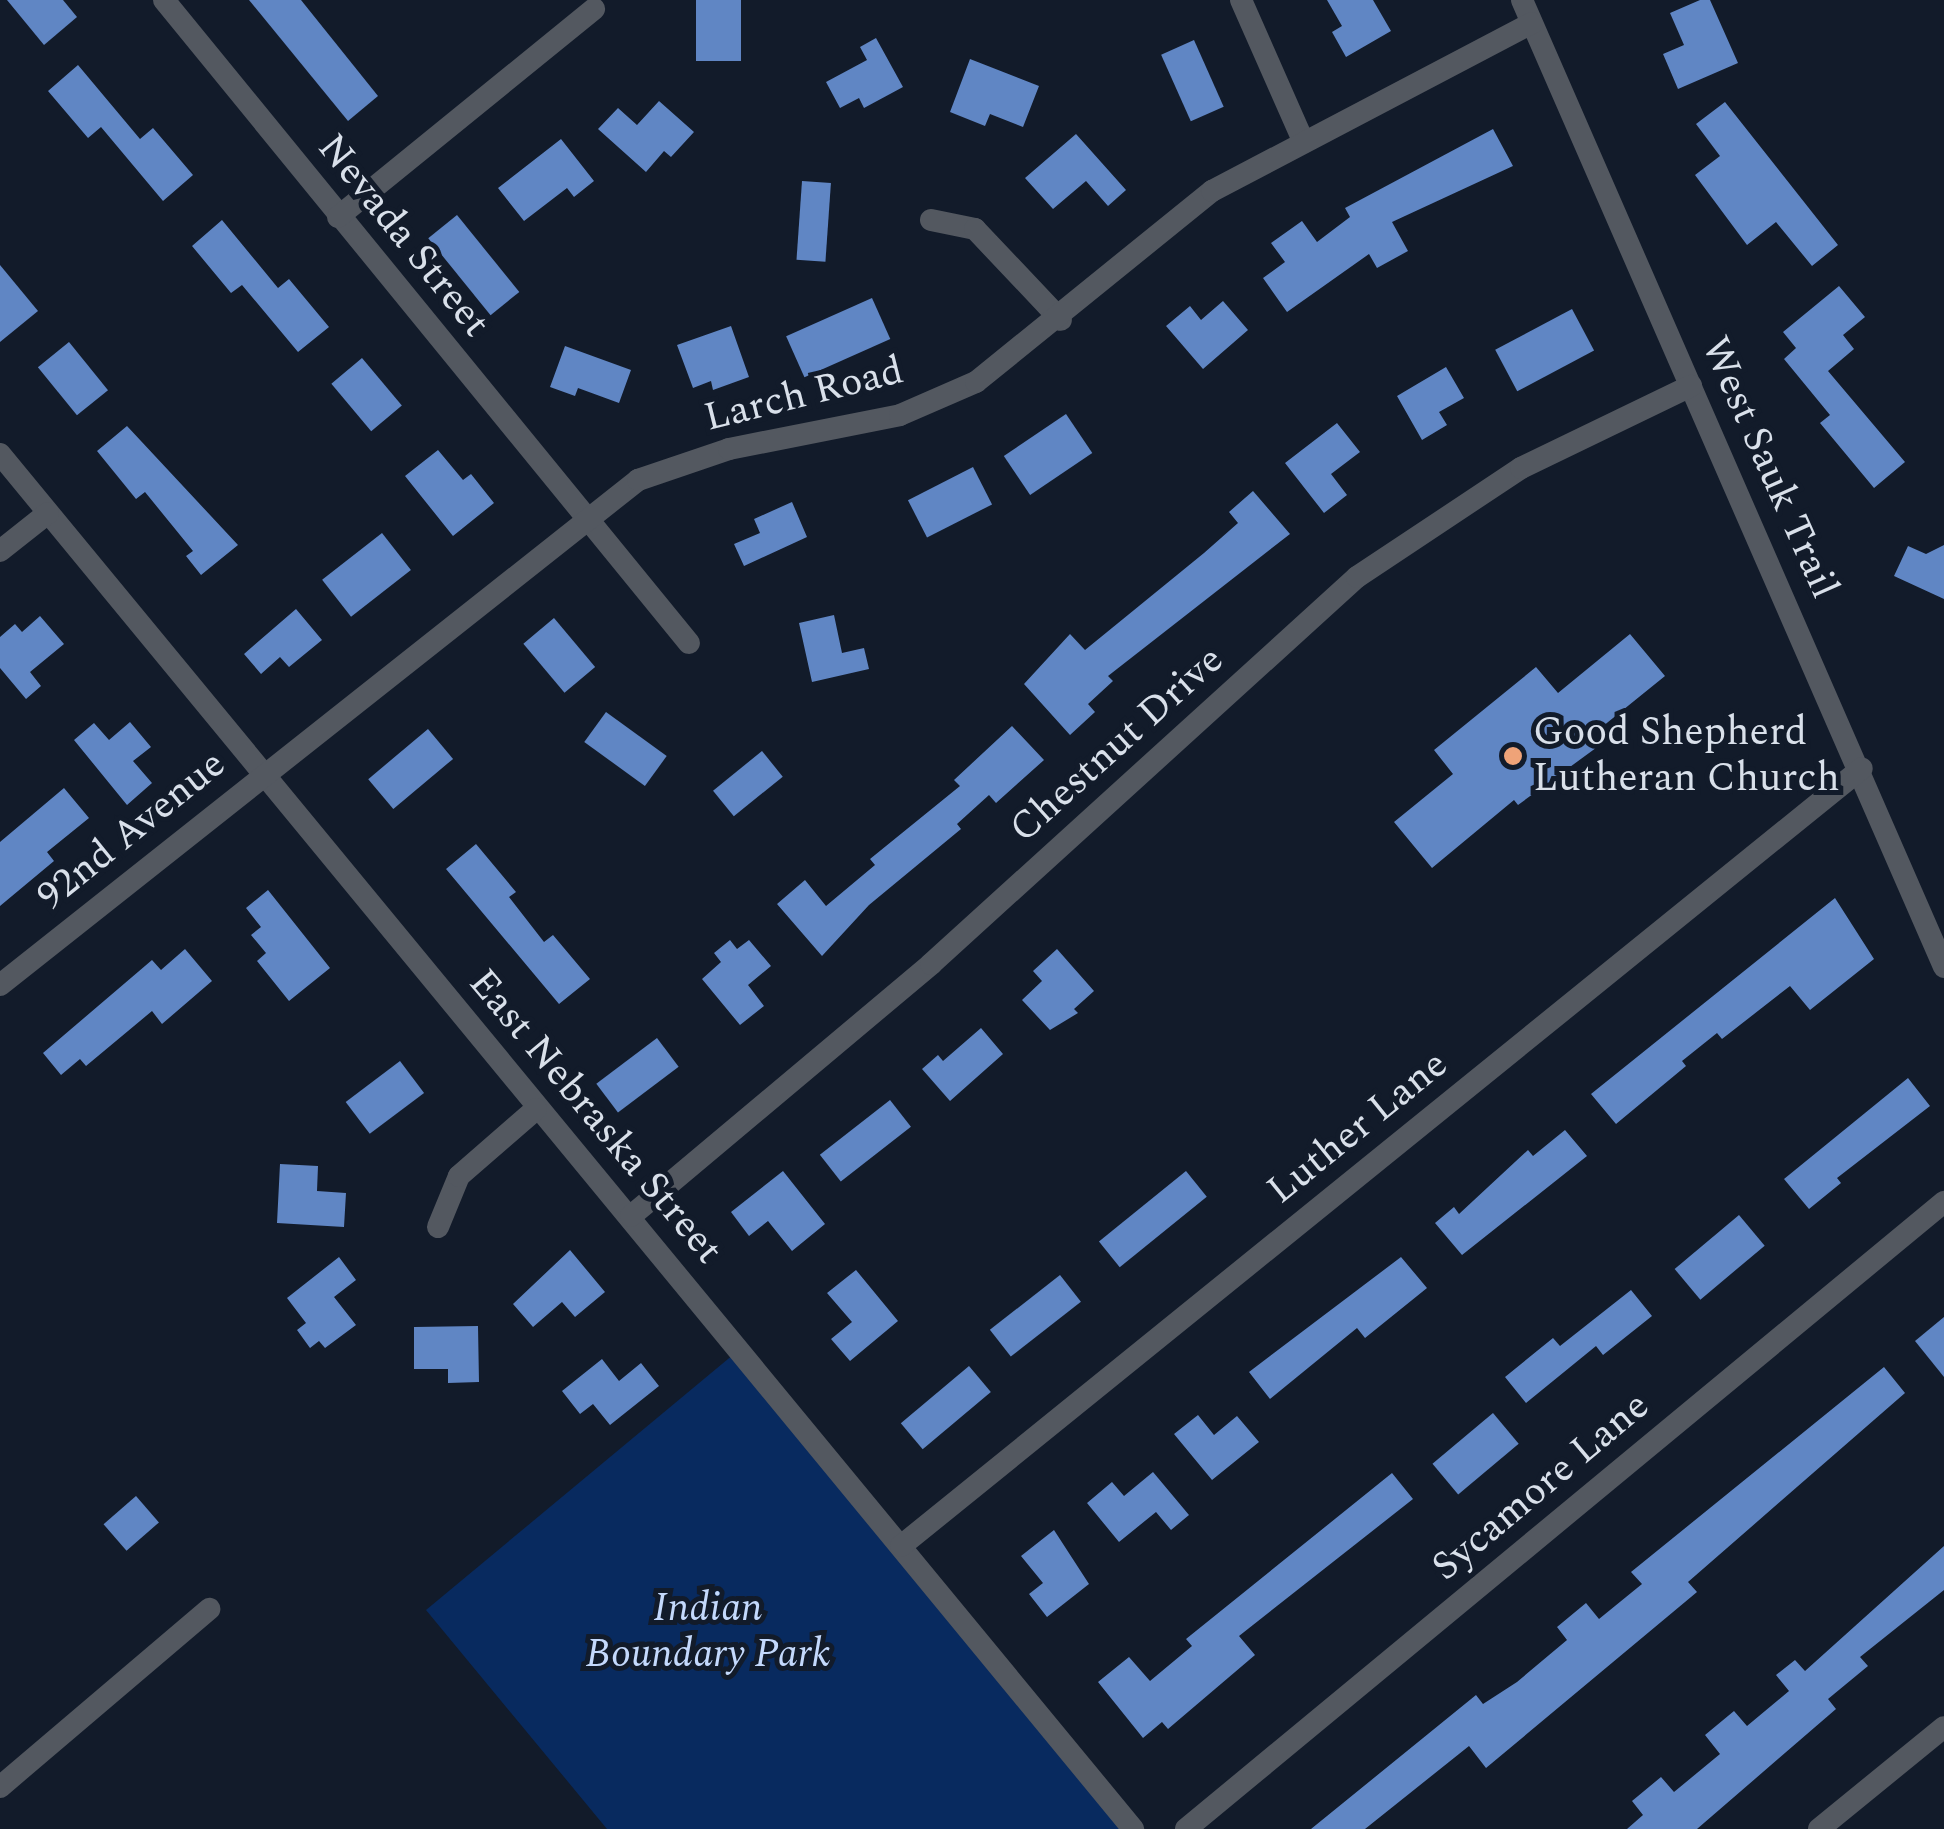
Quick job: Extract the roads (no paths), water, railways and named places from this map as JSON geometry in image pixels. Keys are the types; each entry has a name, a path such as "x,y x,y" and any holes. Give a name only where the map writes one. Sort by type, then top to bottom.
{"street":[{"name":"Nevada Street","path":"164,0 338,218 689,643"},
{"path":"1241,0 1302,138"},
{"name":"West Sauk Trail","path":"1522,0 1862,768 1944,968"},
{"path":"338,218 594,9"},
{"name":"Larch Road","path":"264,774 638,480 729,449 900,415 976,382 1061,320 1212,191 1302,138 1532,23"},
{"path":"930,220 975,229 1061,320"},
{"name":"Chestnut Drive","path":"631,1216 930,964 1358,578 1521,468 1691,386"},
{"name":"East Nebraska Street","path":"0,454 1133,1829"},
{"path":"0,551 48,513"},
{"name":"Luther Lane","path":"901,1546 1862,768"},
{"name":"92nd Avenue","path":"0,985 264,774"},
{"path":"438,1227 459,1176 536,1109"},
{"name":"Sycamore Lane","path":"1186,1829 1944,1202"},
{"path":"0,1787 209,1609"},
{"path":"1819,1829 1944,1728"}],"place":[{"name":"Good Shepherd Lutheran Church","path":"1513,756"}],"park label":[{"name":"Indian Boundary Park","path":"708,1632"}]}
